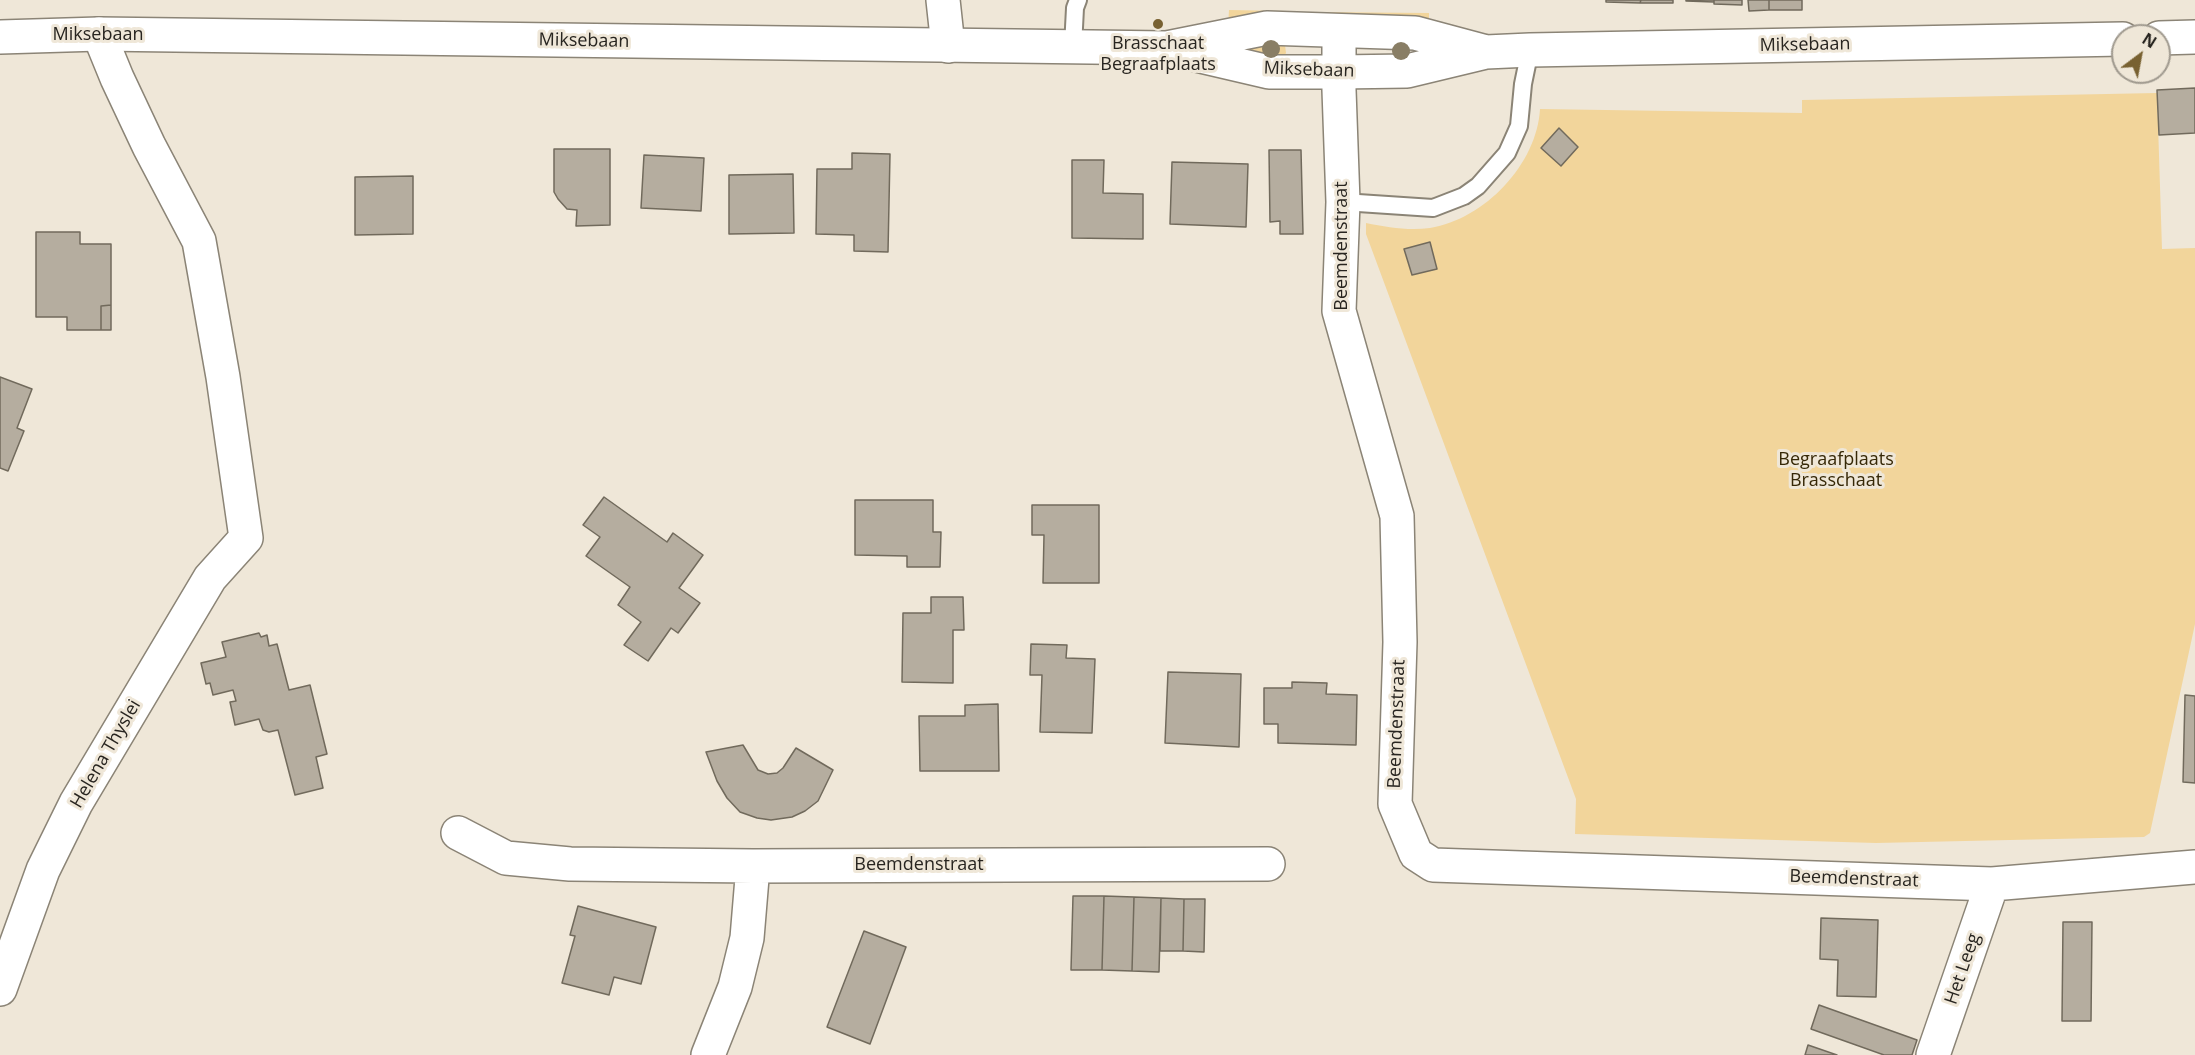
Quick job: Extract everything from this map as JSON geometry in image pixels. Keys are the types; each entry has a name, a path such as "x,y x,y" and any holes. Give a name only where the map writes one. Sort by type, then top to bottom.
{"street":[{"path":"942,0 948,46"},
{"name":"Miksebaan","path":"0,37 99,34 1167,48 1267,28 1415,33 1486,52"},
{"name":"Beemdenstraat","path":"1339,31 1343,202 1339,311 1397,516 1400,642 1395,804 1416,854 1433,865 1992,884 2195,867"},
{"name":"Helena Thyslei","path":"0,989 43,870 76,803 210,578 246,538 223,377 199,242 144,136 99,34"},
{"path":"2171,38 2195,37"},
{"name":"Miksebaan","path":"1167,48 1269,72 1339,72 1407,71 1486,52 1530,50 2111,39"},
{"name":"Beemdenstraat","path":"458,833 506,858 570,864 753,866 1268,864"},
{"path":"708,1055 735,987 745,948 753,866"},
{"name":"Het Leeg","path":"1933,1055 1992,884"}],"lane":[{"path":"1073,47 1077,4"},
{"path":"1343,202 1433,208 1464,196 1478,186 1507,153 1520,126 1523,84 1530,50"}],"green space":[{"path":"1229,10 1286,11 1286,21 1228,27"},
{"path":"1308,12 1429,13 1429,26 1308,21"},
{"path":"1269,38 1285,45 1286,53 1282,59 1219,46"},
{"name":"Begraafplaats Brasschaat","path":"2157,93 2162,249 2195,248 2195,624 2150,833 2144,837 1876,843 1575,834 1576,799 1366,234 1366,223 1422,229 1450,223 1470,213 1505,186 1518,168 1537,130 1540,109 1802,113 1802,100"}],"building":[{"path":"1606,0 1641,0 1640,3 1606,2"},
{"path":"1641,0 1673,0 1673,3 1640,3"},
{"path":"1714,0 1714,2 1686,1"},
{"path":"1714,0 1742,0 1742,5 1714,4"},
{"path":"1748,0 1769,0 1769,10 1749,11"},
{"path":"1769,0 1802,0 1802,10 1769,10"},
{"path":"2195,88 2195,133 2159,135 2157,90"},
{"path":"1559,128 1578,147 1561,166 1541,148"},
{"path":"554,149 610,149 610,225 576,226 577,210 567,209 554,192"},
{"path":"1269,150 1301,150 1303,234 1280,234 1280,221 1270,222"},
{"path":"852,153 890,154 888,252 854,251 854,235 816,234 817,169 852,169"},
{"path":"644,155 704,158 701,211 641,208"},
{"path":"1072,160 1104,160 1103,193 1143,194 1143,239 1072,238"},
{"path":"1172,162 1248,164 1246,227 1170,224"},
{"path":"793,174 794,233 729,234 729,175"},
{"path":"413,176 413,234 355,235 355,177"},
{"path":"36,232 80,232 80,244 111,244 111,305 101,306 101,330 67,330 67,317 36,317"},
{"path":"1430,242 1437,269 1412,275 1404,249"},
{"path":"111,305 111,330 101,330 101,306"},
{"path":"0,377 32,389 17,428 24,431 8,471 0,468"},
{"path":"604,497 667,542 673,533 703,555 679,588 700,603 678,633 671,628 648,661 624,645 641,622 618,605 630,587 586,556 600,537 583,525"},
{"path":"855,500 933,500 933,532 941,532 940,567 907,567 907,556 855,555"},
{"path":"1032,505 1099,505 1099,583 1043,583 1044,535 1032,535"},
{"path":"931,597 963,597 964,630 953,630 953,683 902,682 903,613 931,613"},
{"path":"259,633 261,637 267,635 269,646 277,644 289,690 310,685 327,754 316,757 323,788 295,795 278,730 269,732 263,730 259,719 235,725 230,702 236,701 233,690 213,695 210,683 206,684 201,663 226,657 222,642"},
{"path":"1031,644 1067,645 1066,658 1095,659 1092,733 1040,732 1042,675 1030,675"},
{"path":"1168,672 1241,674 1239,747 1165,743"},
{"path":"1292,682 1327,683 1326,694 1357,695 1356,745 1278,743 1278,724 1264,724 1264,688 1292,688"},
{"path":"2185,695 2195,696 2195,783 2183,782"},
{"path":"998,704 999,771 920,771 919,716 965,716 965,705"},
{"path":"743,745 758,770 768,774 777,773 783,768 796,748 833,770 818,801 792,817 771,820 740,812 727,798 717,781 706,752"},
{"path":"1073,896 1104,896 1102,970 1071,970"},
{"path":"1104,896 1134,897 1132,971 1102,970"},
{"path":"1134,897 1161,898 1159,972 1132,971"},
{"path":"1161,898 1184,899 1183,951 1160,951"},
{"path":"1184,899 1205,899 1204,952 1183,951"},
{"path":"578,906 656,927 641,984 614,977 609,995 562,983 575,936 570,935"},
{"path":"1821,918 1878,920 1876,997 1837,996 1838,960 1820,959"},
{"path":"2063,922 2092,922 2091,1021 2062,1021"},
{"path":"864,931 906,947 870,1044 827,1027"},
{"path":"1819,1005 1917,1040 1912,1055 1884,1055 1811,1029"},
{"path":"1808,1045 1837,1055 1805,1055"}],"place":[{"name":"Brasschaat Begraafplaats","path":"1158,24"}]}
